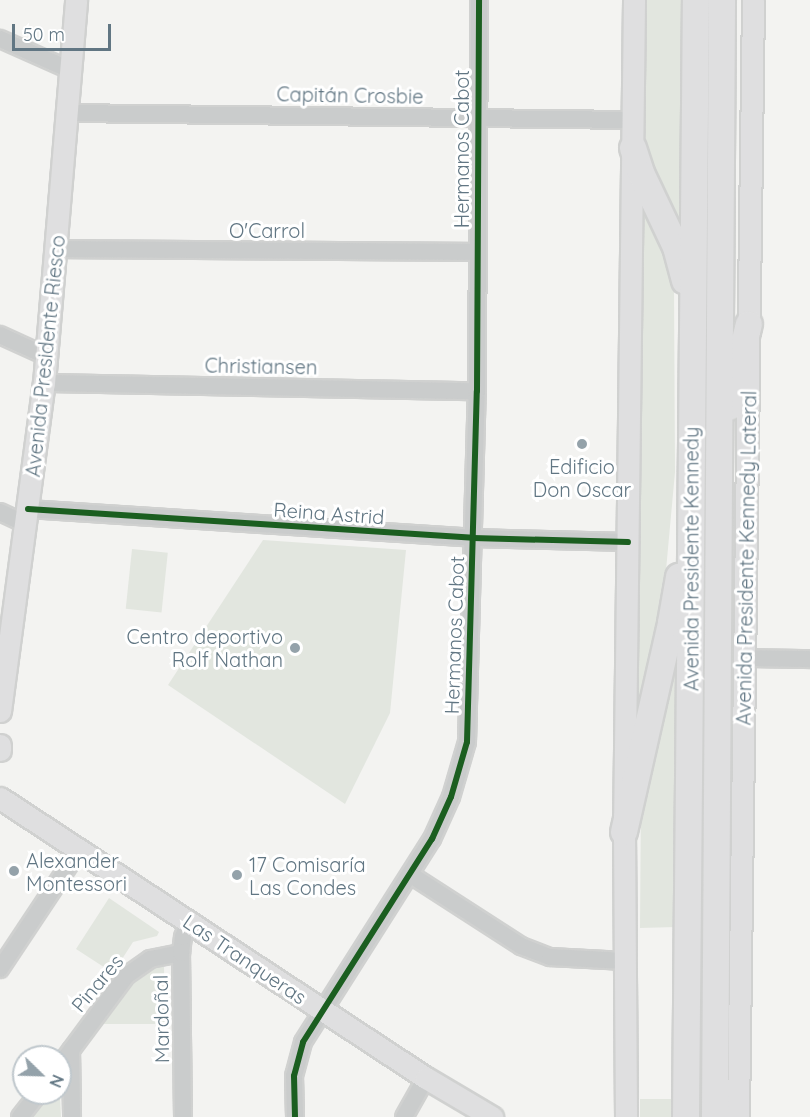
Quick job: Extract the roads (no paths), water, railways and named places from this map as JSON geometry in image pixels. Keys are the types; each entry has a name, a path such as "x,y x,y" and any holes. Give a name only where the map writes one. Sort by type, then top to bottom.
{"highway":[{"name":"Avenida Presidente Kennedy","path":"686,1117 696,0"},
{"name":"Avenida Presidente Kennedy","path":"715,1117 722,0"},
{"path":"633,148 642,176 676,247 686,285 693,331"},
{"path":"718,472 730,403 748,324"},
{"path":"624,832 671,623 691,500"},
{"path":"715,981 729,1117"}],"main road":[{"name":"Avenida Presidente Riesco","path":"0,711 44,383 76,0"},
{"path":"626,1117 624,832 634,0"},
{"name":"Avenida Presidente Kennedy Lateral","path":"738,1117 753,0"},
{"path":"0,745 0,750"},
{"name":"Las Tranqueras","path":"0,798 321,1010 426,1078 492,1117"}],"street":[{"name":"Hermanos Cabot","path":"295,1117 297,1058 303,1042 321,1010 411,875 432,839 451,797 467,742 477,391 479,0"},
{"path":"0,39 70,70"},
{"name":"Capitán Crosbie","path":"67,113 633,120"},
{"name":"O'Carrol","path":"57,249 477,252"},
{"path":"0,335 46,356"},
{"name":"Christiansen","path":"44,383 477,391"},
{"path":"0,512 27,517"},
{"name":"Reina Astrid","path":"27,517 473,538 628,542"},
{"path":"745,658 810,659"},
{"path":"0,969 79,850"},
{"path":"411,875 521,946 550,957 625,961"},
{"name":"Mardoñal","path":"183,1117 181,953 183,937 189,922"},
{"name":"Pinares","path":"72,1049 112,992 139,964 161,955 181,953"},
{"path":"404,1117 426,1078"},
{"path":"20,1117 30,1105"}],"place":[{"name":"Edificio Don Oscar","path":"582,444"},
{"name":"Centro deportivo Rolf Nathan","path":"295,648"},
{"name":"Alexander Montessori","path":"14,871"},
{"name":"17 Comisaría Las Condes","path":"237,875"}]}
